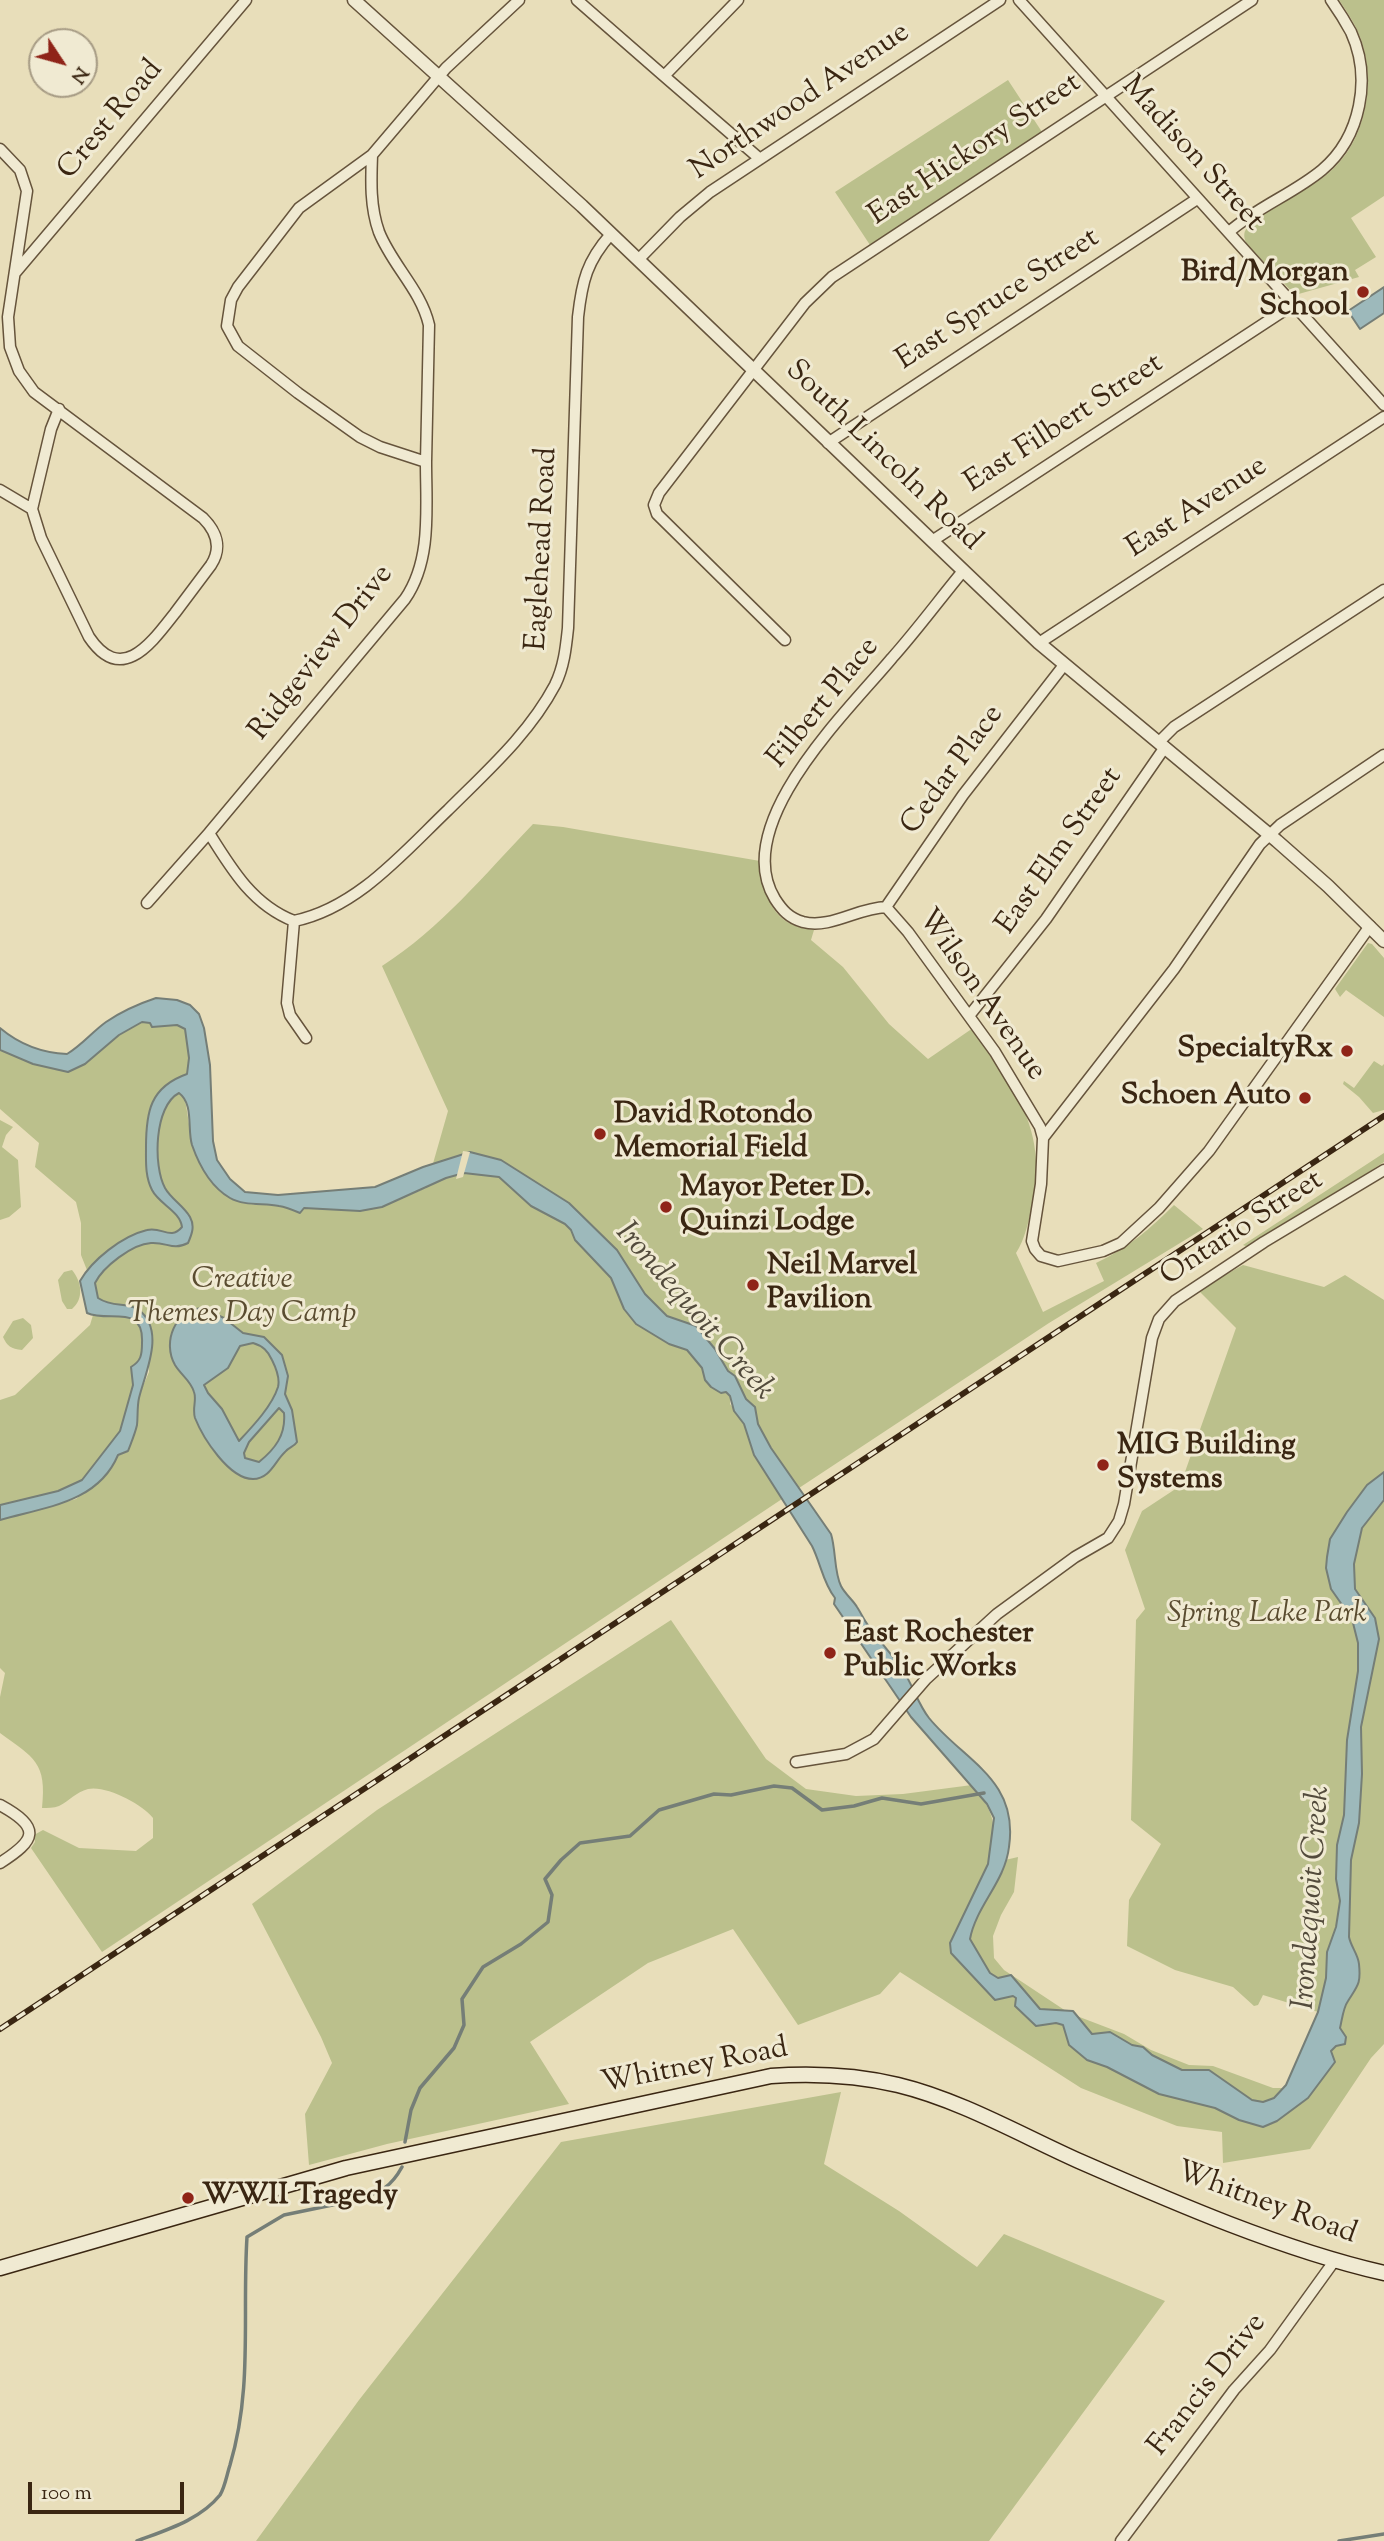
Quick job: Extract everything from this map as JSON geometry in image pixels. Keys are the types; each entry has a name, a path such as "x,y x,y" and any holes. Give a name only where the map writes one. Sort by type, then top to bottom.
{"main road":[{"name":"Whitney Road","path":"0,2268 346,2168 771,2076 803,2074 870,2079 930,2095 1143,2188 1335,2260 1384,2273"}],"street":[{"name":"Crest Road","path":"15,273 246,0"},
{"name":"South Lincoln Road","path":"354,0 611,234 1064,665 1270,834 1384,941"},
{"path":"426,462 380,447 360,437 238,346 227,326 231,300 294,214 372,155 439,76 519,0"},
{"path":"577,0 761,159"},
{"path":"664,76 738,0"},
{"name":"Northwood Avenue","path":"638,260 693,205 1000,0"},
{"name":"Madison Street","path":"1019,0 1384,405"},
{"name":"East Hickory Street","path":"786,640 654,510 659,493 805,303 832,277 1252,0"},
{"path":"1228,232 1251,214 1323,169 1336,155 1354,124 1362,74 1351,32 1331,0"},
{"path":"0,149 20,170 27,191 8,317 10,347 26,382 34,392 59,410 203,518 216,536 217,554 211,565 148,646 130,658 117,658 98,649 89,637 41,538 32,509 51,429 59,410"},
{"name":"Ridgeview Drive","path":"147,904 411,590 421,565 424,546 429,325 422,305 379,233 371,193 372,155"},
{"name":"East Spruce Street","path":"828,443 1197,200"},
{"name":"Eaglehead Road","path":"294,921 313,918 334,907 384,871 504,755 524,732 556,683 565,656 568,628 581,290 587,267 611,234"},
{"name":"East Filbert Street","path":"932,541 1294,304"},
{"name":"East Avenue","path":"1039,642 1384,417"},
{"path":"0,490 32,509"},
{"name":"Filbert Place","path":"769,885 765,872 765,856 769,832 779,803 792,781 822,740 963,571"},
{"name":"East Elm Street","path":"969,1016 1046,919 1174,727 1384,590"},
{"name":"Cedar Place","path":"886,907 963,795 1064,665"},
{"path":"1043,1138 1166,979 1260,844 1288,819 1384,755"},
{"path":"209,833 244,886 280,916 294,921 287,1003 296,1026 306,1038"},
{"name":"Wilson Avenue","path":"769,885 789,917 804,922 821,923 873,907 886,907 908,932 1020,1092 1043,1138 1041,1184 1032,1241 1041,1256 1058,1261 1104,1251 1121,1243 1159,1208 1209,1151 1370,926"},
{"name":"Ontario Street","path":"796,1762 846,1755 874,1739 920,1686 997,1614 1067,1562 1108,1538 1124,1504 1152,1338 1159,1319 1169,1306 1265,1242 1384,1170"},
{"path":"0,1805 24,1821 30,1834 29,1840 21,1849 0,1863"},
{"name":"Francis Drive","path":"1121,2541 1234,2390 1270,2350 1335,2260"}],"green space":[{"path":"1339,0 1384,0 1384,196 1351,218 1376,257 1355,270 1359,277 1295,295 1246,243 1244,233 1259,216 1333,169 1356,137 1367,100 1366,61 1358,31"},
{"path":"1008,80 1042,132 870,245 835,192"},
{"name":"Creative Themes Day Camp","path":"533,824 760,861 768,898 773,908 789,923 814,930 811,940 843,967 889,1024 928,1059 973,1028 1014,1090 1032,1132 1036,1180 1028,1225 1016,1253 1043,1312 1104,1281 1096,1263 1138,1237 1174,1205 1203,1229 1049,1323 799,1488 771,1448 758,1424 755,1407 746,1399 735,1376 728,1371 696,1326 668,1316 645,1294 617,1250 569,1203 501,1160 499,1177 531,1206 571,1230 575,1240 611,1278 624,1309 636,1324 669,1344 687,1350 702,1368 705,1380 711,1387 730,1396 730,1404 744,1423 754,1455 782,1499 102,1952 31,1848 35,1842 34,1835 43,1830 79,1848 136,1851 153,1838 153,1818 141,1807 123,1797 96,1789 80,1792 59,1806 42,1808 42,1780 36,1763 0,1733 0,1697 5,1673 0,1668 0,1520 76,1499 112,1468 118,1455 128,1451 137,1423 140,1393 149,1372 148,1320 122,1305 107,1304 98,1298 81,1255 81,1223 76,1202 35,1167 39,1143 0,1109 0,1050 33,1064 85,1064 119,1035 142,1022 150,1023 153,1027 177,1025 186,1029 189,1058 185,1099 192,1143 250,1204 282,1206 300,1213 304,1208 360,1211 381,1207 426,1188 448,1111 382,966 443,918"},
{"path":"1368,943 1384,958 1384,1017 1346,990 1340,997 1335,989"},
{"path":"1374,1061 1382,1066 1384,1064 1384,1110 1373,1113 1343,1084 1344,1081 1354,1088"},
{"path":"0,1120 13,1127 6,1135 2,1147 18,1160 21,1207 9,1217 0,1220"},
{"path":"1384,1153 1384,1162 1265,1240 1248,1247 1243,1245"},
{"name":"Spring Lake Park","path":"1243,1265 1324,1287 1345,1275 1384,1300 1384,2044 1371,2058 1310,2149 1223,2163 1222,2132 1177,2126 1081,2088 900,1972 880,1994 798,2025 733,1929 648,1963 530,2042 569,2104 387,2144 309,2165 305,2114 332,2063 252,1904 377,1810 671,1620 766,1759 806,1789 856,1796 903,1794 972,1785 987,1805 993,1822 993,1840 988,1864 1018,1857 1014,1892 993,1936 994,1958 1004,1970 1069,2013 1124,2034 1151,2050 1189,2065 1213,2066 1273,2088 1295,2088 1338,1991 1339,1908 1336,1927 1327,1952 1326,1978 1318,2012 1263,1995 1258,2005 1254,2006 1233,1987 1175,1970 1127,1946 1129,1900 1161,1844 1131,1820 1136,1620 1145,1609 1125,1550 1142,1511 1180,1486 1236,1328 1198,1290"},
{"path":"72,1270 80,1285 80,1295 76,1305 67,1309 62,1301 58,1280 64,1272"},
{"path":"93,1315 133,1319 141,1331 141,1354 131,1367 134,1385 120,1431 82,1480 58,1491 0,1505 0,1400 15,1395 90,1325"},
{"path":"23,1318 31,1325 33,1338 22,1350 15,1349 6,1343 3,1337 13,1321"},
{"path":"841,2092 824,2164 899,2211 977,2267 1004,2234 1165,2301 989,2541 256,2541 359,2400 561,2142"}],"water":[{"path":"1384,287 1384,313 1360,329 1348,311"},
{"path":"156,998 177,1000 190,1005 199,1014 210,1065 213,1141 217,1160 230,1179 245,1192 278,1195 375,1187 423,1167 470,1152 501,1160 569,1203 617,1250 645,1294 667,1316 696,1326 715,1349 728,1371 735,1376 746,1399 755,1407 758,1424 771,1448 831,1534 837,1574 843,1589 904,1672 929,1718 986,1773 1006,1804 1010,1824 1006,1860 978,1916 970,1939 990,1973 998,1978 1011,1975 1040,2009 1073,2011 1092,2034 1110,2032 1132,2045 1143,2047 1152,2055 1182,2070 1209,2070 1252,2100 1263,2102 1274,2098 1286,2085 1318,2012 1326,1978 1327,1952 1336,1927 1340,1901 1336,1879 1337,1845 1344,1815 1347,1740 1358,1671 1358,1643 1352,1619 1331,1589 1326,1568 1327,1557 1330,1539 1347,1512 1367,1485 1384,1472 1384,1500 1362,1528 1354,1564 1355,1589 1375,1618 1379,1639 1361,1727 1359,1823 1351,1860 1349,1937 1358,1960 1359,1980 1343,2014 1340,2028 1346,2037 1345,2044 1336,2046 1331,2051 1335,2062 1308,2098 1277,2121 1263,2127 1239,2120 1215,2108 1159,2094 1107,2067 1087,2060 1069,2045 1063,2025 1056,2023 1036,2026 1015,2006 1016,1998 1013,1996 995,2000 951,1953 950,1943 988,1864 994,1818 987,1804 911,1717 834,1604 835,1598 812,1546 754,1455 744,1424 734,1411 730,1396 711,1387 705,1380 702,1368 687,1350 669,1344 636,1324 624,1309 611,1278 575,1240 571,1230 531,1206 499,1177 464,1173 446,1178 382,1207 360,1211 304,1208 300,1213 282,1206 241,1202 223,1193 211,1182 202,1168 192,1145 187,1104 179,1093 171,1100 160,1123 158,1152 165,1188 192,1220 188,1243 174,1246 151,1243 135,1247 111,1264 95,1283 98,1298 139,1310 151,1329 149,1365 139,1398 137,1425 128,1451 118,1455 109,1471 84,1493 68,1501 0,1520 0,1505 58,1491 82,1480 120,1431 133,1385 131,1367 141,1354 141,1331 131,1319 87,1313 80,1281 100,1257 118,1243 147,1230 174,1233 182,1227 177,1216 155,1195 150,1185 146,1169 146,1134 153,1102 165,1086 187,1074 189,1058 185,1029 177,1025 152,1027 150,1023 142,1022 119,1035 85,1064 68,1072 33,1064 0,1050 0,1028 32,1047 67,1054 112,1018"},
{"path":"202,1308 224,1318 243,1333 264,1337 282,1355 288,1376 285,1394 292,1410 297,1442 264,1476 253,1479 244,1477 226,1465 204,1436 195,1418 194,1392 175,1365 170,1347 178,1321 193,1310","holes":["253,1343 269,1354 276,1370 278,1384 267,1408 239,1441 222,1409 204,1385 228,1368 240,1346","279,1408 284,1413 284,1421 281,1435 274,1447 259,1462 245,1458 244,1453 249,1442"]}],"pier":[{"path":"463,1151 470,1152 463,1177 456,1179"}],"waterway":[{"path":"405,2142 411,2110 420,2088 454,2048 464,2025 462,1999 483,1967 521,1944 548,1922 552,1895 545,1879 580,1843 630,1836 659,1810 714,1794 731,1795 774,1786 792,1788 822,1810 854,1806 882,1798 921,1804 984,1793"},
{"path":"359,2199 385,2188 402,2167"},
{"path":"137,2541 193,2518 212,2504 223,2488 242,2408 247,2237 284,2215 342,2203"},
{"path":"1339,2541 1384,2534"}],"railway":[{"path":"0,2029 1384,1116"}],"place":[{"name":"Bird/Morgan School","path":"1363,292"},
{"name":"SpecialtyRx","path":"1347,1051"},
{"name":"Schoen Auto","path":"1305,1098"},
{"name":"David Rotondo Memorial Field","path":"600,1134"},
{"name":"Mayor Peter D. Quinzi Lodge","path":"666,1207"},
{"name":"Neil Marvel Pavilion","path":"753,1285"},
{"name":"MIG Building Systems","path":"1103,1465"},
{"name":"East Rochester Public Works","path":"830,1653"},
{"name":"WWII Tragedy","path":"188,2198"}],"water label":[{"name":"Irondequoit Creek","path":"693,1313"},
{"name":"Irondequoit Creek","path":"1314,1898"}]}
